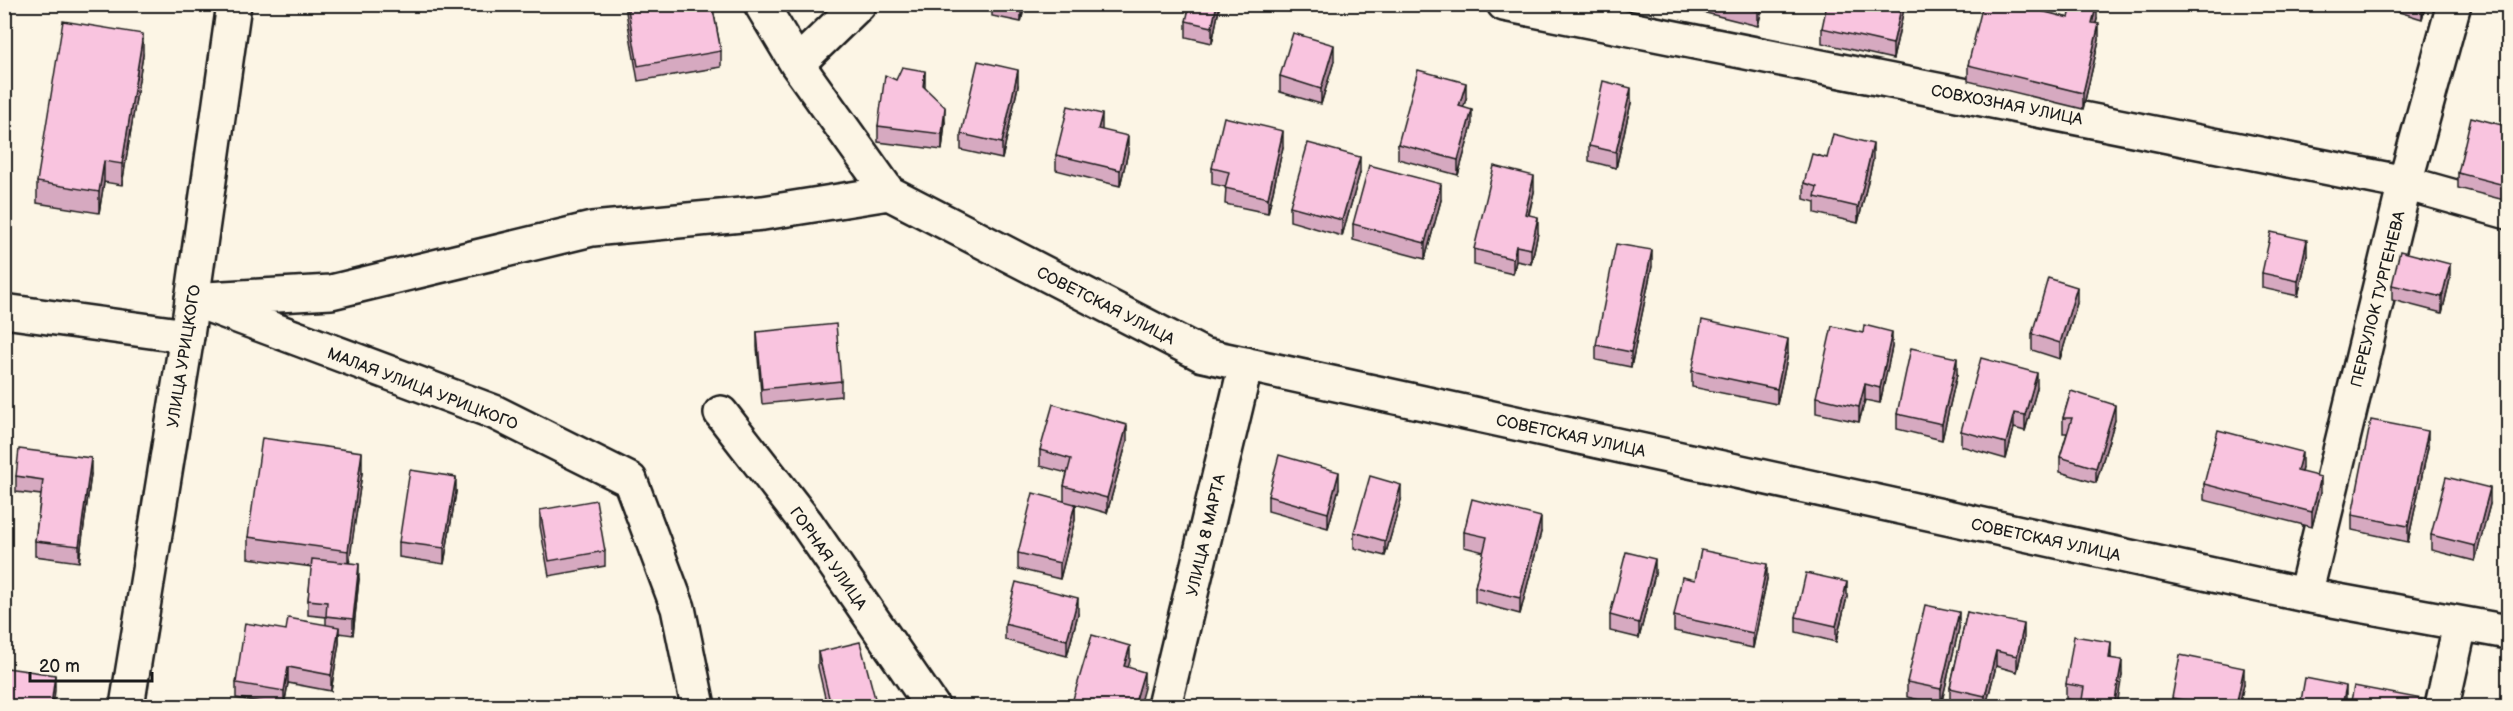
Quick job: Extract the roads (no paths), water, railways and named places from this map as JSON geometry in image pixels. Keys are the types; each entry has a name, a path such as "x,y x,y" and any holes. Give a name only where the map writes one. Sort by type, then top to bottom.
{"street":[{"name":"УЛИЦА УРИЦКОГО","path":"127,706 187,336 234,4"},
{"name":"СОВЕТСКАЯ УЛИЦА","path":"761,4 797,63 889,193 1203,355 2305,595 2508,632"},
{"path":"797,63 860,4"},
{"name":"СОВХОЗНАЯ УЛИЦА","path":"1504,4 2405,183 2508,212"},
{"name":"ПЕРЕУЛОК ТУРГЕНЕВА","path":"2305,595 2405,183 2454,4"},
{"path":"192,299 331,292 592,229 763,213 889,193"},
{"name":"МАЛАЯ УЛИЦА УРИЦКОГО","path":"192,299 494,412 630,480 678,609 698,706"},
{"path":"4,311 187,336"},
{"name":"УЛИЦА 8 МАРТА","path":"1164,706 1246,364"},
{"name":"ГОРНАЯ УЛИЦА","path":"721,413 807,524 932,706"},
{"path":"2442,706 2460,625"}]}
